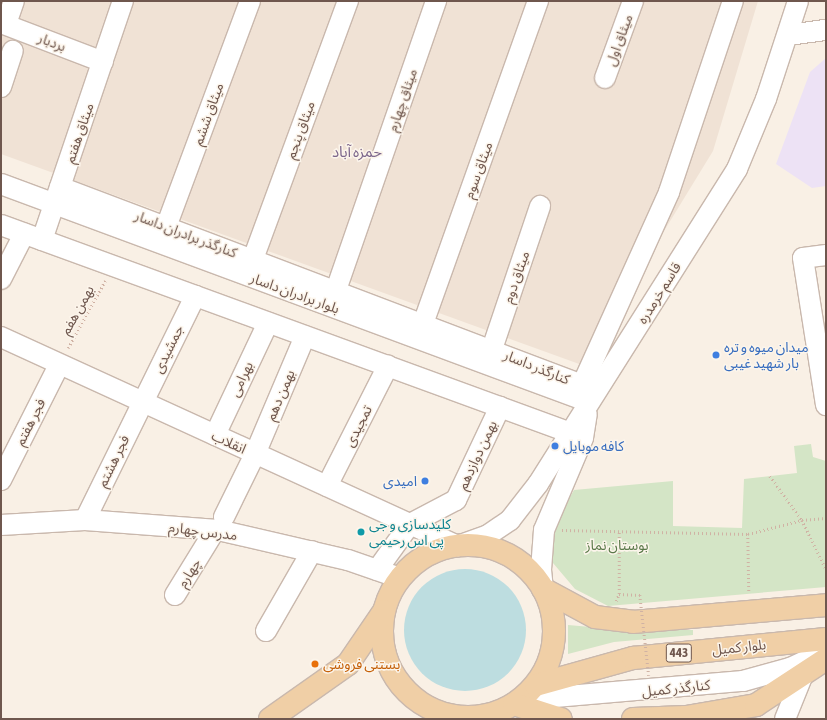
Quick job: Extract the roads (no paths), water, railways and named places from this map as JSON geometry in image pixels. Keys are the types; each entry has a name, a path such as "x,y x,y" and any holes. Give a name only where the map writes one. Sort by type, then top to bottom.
{"main road":[{"path":"270,719 348,664 386,608 400,578 416,563 436,551 458,546 483,546 507,555 528,569 543,589 552,613 554,638 548,663 536,685 517,702 500,712 477,718 439,717 401,685 388,662 383,635 386,608"},
{"path":"543,589 596,616 633,622 826,605"},
{"name":"بلوار کمیل","path":"536,685 633,658 826,639"},
{"path":"632,719 686,718 756,705 802,677 826,659"},
{"path":"517,702 561,719"}],"street":[{"path":"3,23 14,1"},
{"name":"میثاق هفتم","path":"42,240 123,1"},
{"name":"میثاق ششم","path":"166,227 250,1"},
{"name":"میثاق پنجم","path":"253,259 348,1"},
{"name":"میثاق چهارم","path":"336,290 436,1"},
{"name":"میثاق سوم","path":"420,330 538,1"},
{"name":"میثاق اول","path":"605,78 633,1"},
{"path":"458,546 488,535 510,520 538,484 571,433 669,192 733,1"},
{"name":"قاسم خرمدره","path":"543,589 541,570 544,530 583,438 586,394 737,168 766,99 789,35 798,1"},
{"name":"بردبار","path":"3,23 103,62"},
{"path":"789,35 826,30"},
{"path":"1,88 13,51"},
{"name":"بلوار برادران داسار","path":"1,184 58,196 420,330 586,394"},
{"name":"کنارگذر برادران داسار","path":"58,196 166,227 336,290 420,330 492,349"},
{"name":"میثاق دوم","path":"492,349 540,206"},
{"path":"1,225 571,433"},
{"path":"1,279 24,234"},
{"path":"820,256 803,258 826,405"},
{"name":"جمشیدی","path":"142,402 195,296"},
{"name":"بهرامی","path":"215,435 268,323"},
{"name":"بهمن دهم","path":"219,524 255,454 305,336"},
{"name":"انقلاب","path":"1,337 458,546"},
{"name":"کنارگذر داسار","path":"492,349 586,394"},
{"name":"فجر هفتم","path":"1,480 59,364"},
{"name":"تمجیدی","path":"327,486 388,366"},
{"name":"فجر هشتم","path":"85,520 142,402"},
{"name":"بهمن دوازدهم","path":"410,524 456,500 500,407"},
{"name":"مدرس چهارم","path":"1,525 85,520 219,524 400,578"},
{"name":"چهارم","path":"175,595 219,524"},
{"path":"377,570 410,524"},
{"path":"266,631 312,551"},
{"name":"کنارگذر کمیل","path":"517,702 742,681 790,668 826,651"},
{"path":"785,719 802,677"}],"water":[{"path":"465,569 488,573 499,579 508,587 516,596 522,607 526,630 522,653 516,664 508,673 499,681 488,687 465,691 442,687 431,681 422,673 414,664 408,653 404,630 408,607 414,596 422,587 431,579 442,573"}],"place":[{"name":"میدان میوه و تره بار شهید غیبی","path":"716,355"},
{"name":"کافه موبایل","path":"555,446"},
{"name":"امیدی","path":"425,481"},
{"name":"کلیدسازی و جی پی اس رحیمی","path":"361,532"},
{"name":"بستنی فروشی","path":"315,664"}],"district":[{"name":"حمزه آباد","path":"357,152"}],"park label":[{"name":"بوستان نماز","path":"617,545"}]}
